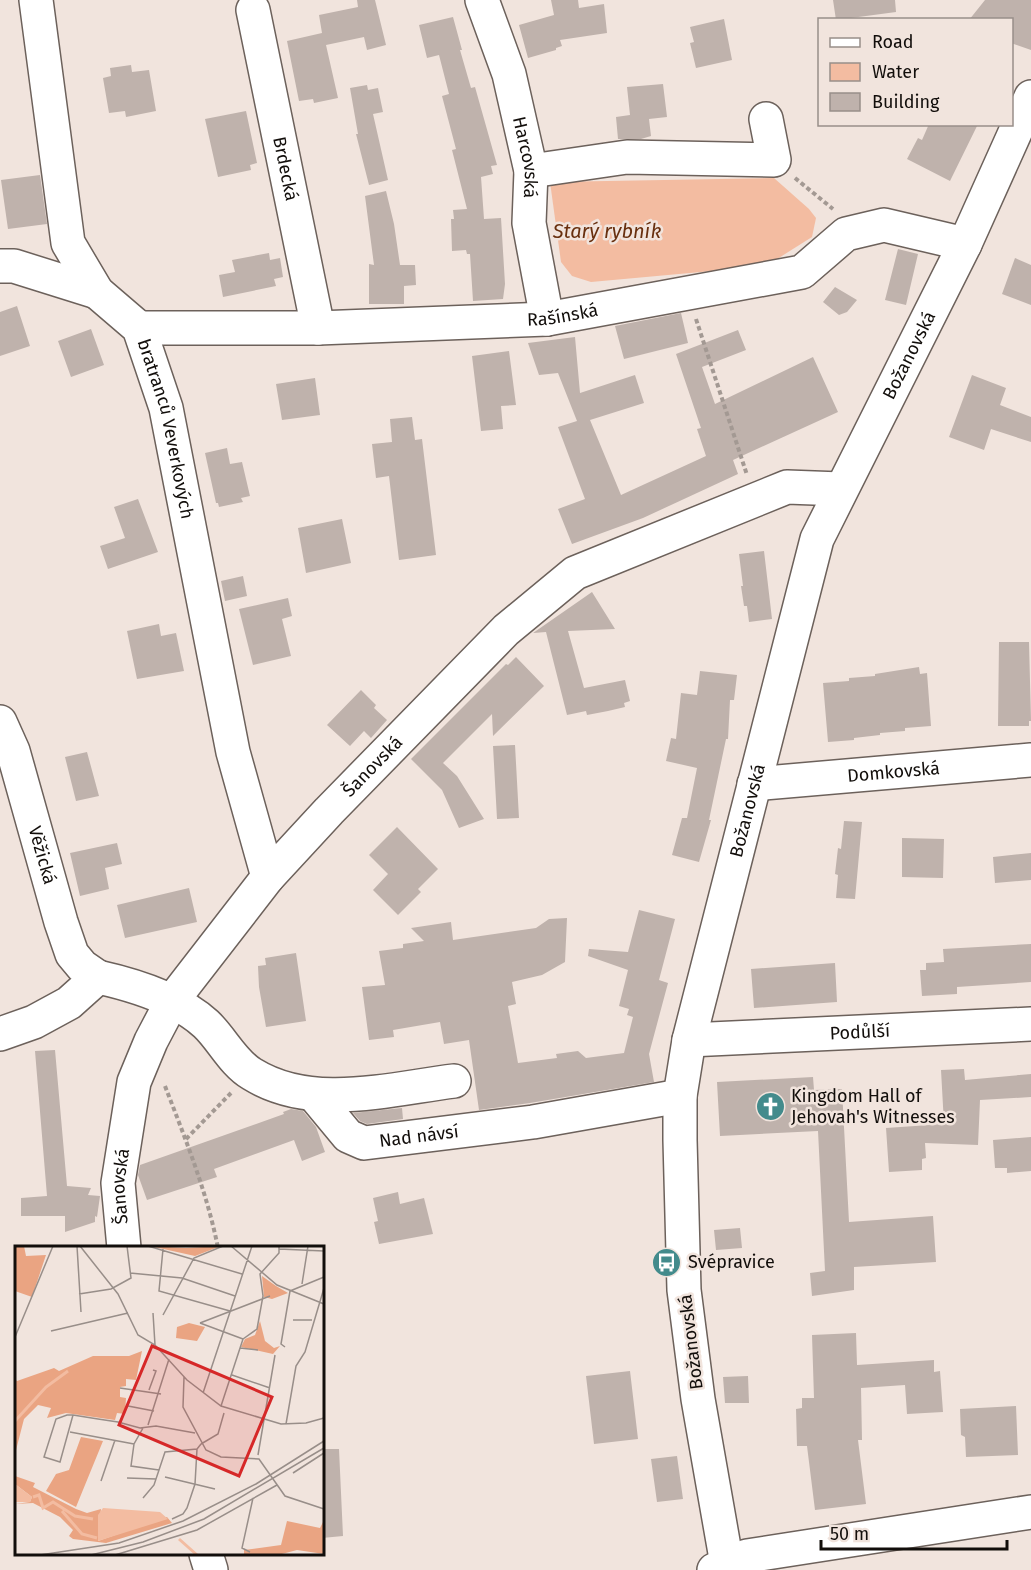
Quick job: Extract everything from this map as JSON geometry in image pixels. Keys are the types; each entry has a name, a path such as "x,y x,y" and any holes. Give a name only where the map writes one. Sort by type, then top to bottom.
{"street":[{"name":"bratranců Veverkových","path":"36,0 68,243 98,292 139,328 166,408 233,752 268,878"},
{"name":"Harcovská","path":"482,0 509,74 531,171 529,224 547,319"},
{"name":"Brdecká","path":"253,10 318,328"},
{"name":"Božanovská","path":"723,1568 684,1290 680,1096 689,1040 816,539 965,244 1031,98"},
{"path":"531,171 627,157 774,160 766,119"},
{"name":"Rašínská","path":"139,328 318,328 547,319 802,272 846,234 884,225 965,244"},
{"path":"0,266 14,266 98,292"},
{"name":"Šanovská","path":"124,1246 118,1183 134,1082 151,1041 172,1001 268,878 329,811 506,630 574,573 787,487 841,489"},
{"name":"Věžická","path":"0,722 13,751 72,954 82,966 98,977"},
{"name":"Domkovská","path":"754,784 1031,760"},
{"path":"0,1034 34,1022 69,1003 98,977 127,983 172,1001 206,1024 250,1073 273,1085 314,1095 354,1094 454,1081"},
{"name":"Podůlší","path":"689,1040 1031,1024"},
{"name":"Nad návsí","path":"314,1095 348,1136 364,1143 533,1122 680,1096"},
{"path":"723,1568 747,1556 1031,1512"},
{"path":"206,1555 211,1570"}],"path":[{"path":"774,160 834,210 846,234"},
{"path":"687,293 755,499"},
{"path":"185,1139 250,1073"},
{"path":"164,1085 185,1139 214,1228 218,1246"}],"water":[{"name":"Starý rybník","path":"774,178 816,218 812,237 766,266 591,282 572,276 561,262 550,182"}],"building":[{"path":"357,0 375,0 386,45 367,50 364,37 326,45 338,98 314,103 313,99 299,101 287,41 322,33 319,15 358,7"},
{"path":"551,0 578,0 579,8 604,4 607,33 560,40 562,46 556,50 528,58 519,25 554,15"},
{"path":"833,0 895,0 896,12 836,18"},
{"path":"985,0 1031,0 1031,50 1013,44 1013,18 971,18"},
{"path":"453,17 471,88 475,87 497,165 491,166 493,174 481,177 484,219 501,218 505,284 503,299 473,301 470,254 467,254 466,250 452,251 453,210 467,209 452,150 456,149 442,96 449,94 439,55 427,58 419,25"},
{"path":"724,19 732,60 696,68 690,43 694,42 690,27"},
{"path":"131,65 132,72 149,70 156,111 126,117 125,111 109,113 103,78 111,76 110,68"},
{"path":"663,84 667,117 649,119 651,136 641,139 618,139 616,117 630,115 627,87"},
{"path":"367,85 368,90 378,88 383,112 373,114 388,180 369,185 356,134 358,134 350,88"},
{"path":"246,111 257,163 250,165 251,170 218,177 205,119"},
{"path":"928,126 977,126 950,181 907,159 918,138 922,140"},
{"path":"40,175 47,224 8,229 1,180"},
{"path":"386,191 400,265 415,265 416,285 404,286 404,304 369,304 369,264 374,265 365,196"},
{"path":"898,249 918,254 906,305 885,300"},
{"path":"269,253 270,260 280,258 283,277 274,279 276,286 223,297 219,275 235,272 232,260"},
{"path":"1015,258 1031,265 1031,305 1002,294"},
{"path":"835,287 857,300 847,312 839,315 823,302"},
{"path":"17,306 30,346 0,356 0,312"},
{"path":"681,313 688,343 624,359 615,326"},
{"path":"91,329 104,365 71,377 58,341"},
{"path":"738,330 746,350 702,367 715,404 813,357 838,412 733,460 738,474 643,518 572,544 558,509 585,499 558,427 577,421 558,373 539,375 528,343 575,337 580,393 635,375 644,403 590,420 621,495 706,456 697,429 701,428 676,354"},
{"path":"509,351 516,405 501,406 503,429 481,431 472,356"},
{"path":"972,375 1006,388 1000,405 1031,417 1031,442 991,429 984,450 949,437"},
{"path":"315,378 320,415 282,420 276,384"},
{"path":"412,417 415,440 422,439 436,555 399,560 389,476 376,478 372,444 392,442 390,419"},
{"path":"227,448 230,464 242,462 250,496 241,498 243,502 219,507 216,503 205,453"},
{"path":"138,499 158,552 108,569 100,546 125,538 114,507"},
{"path":"342,519 351,563 306,573 298,528"},
{"path":"764,551 772,619 749,622 741,586 743,586 739,554"},
{"path":"243,576 247,596 225,601 221,581"},
{"path":"592,592 615,629 568,631 584,688 625,680 630,701 624,703 625,707 608,711 587,715 586,711 567,715 546,632 533,633"},
{"path":"288,598 292,616 282,619 291,656 253,665 239,609"},
{"path":"159,624 161,636 176,633 184,671 137,679 127,631"},
{"path":"999,642 1029,642 1031,721 1029,721 1029,726 998,726"},
{"path":"516,657 544,686 493,736 492,714 443,763 457,776 484,819 459,828 442,790 411,759 506,664 508,665"},
{"path":"919,667 920,674 927,673 931,726 905,728 905,731 880,733 880,735 854,738 854,740 828,742 823,683 849,681 849,678 875,676 875,674"},
{"path":"700,671 737,675 734,700 730,700 728,739 726,739 709,820 711,820 699,862 672,855 682,818 687,818 697,768 666,761 671,738 676,739 681,693 697,695"},
{"path":"361,690 376,705 374,708 387,720 371,738 364,731 350,746 327,725"},
{"path":"515,745 519,818 497,819 493,746"},
{"path":"87,752 99,796 76,801 65,757"},
{"path":"844,821 862,822 855,899 836,898 838,875 835,874"},
{"path":"397,827 438,869 418,889 421,892 398,915 373,890 388,874 369,855"},
{"path":"902,838 944,839 943,878 902,877"},
{"path":"117,843 122,864 105,868 109,889 80,896 70,853"},
{"path":"1031,853 1031,880 995,883 993,857"},
{"path":"189,888 197,922 125,938 117,905"},
{"path":"639,910 675,919 659,980 668,983 649,1054 654,1082 479,1110 469,1040 444,1044 440,1022 393,1030 394,1037 369,1040 362,987 385,985 379,951 403,948 403,944 424,941 411,928 451,922 453,940 536,928 549,919 567,918 565,962 542,975 512,982 516,1004 508,1006 518,1063 557,1058 556,1054 578,1051 586,1058 624,1053 633,1017 627,1015 629,1009 619,1006 628,970 588,956 589,949 628,952"},
{"path":"1031,944 1031,982 957,987 957,994 922,996 920,970 926,970 926,963 944,962 943,949"},
{"path":"296,953 306,1021 266,1027 258,966 266,965 265,958"},
{"path":"835,963 837,1002 754,1008 751,969"},
{"path":"55,1050 67,1186 91,1188 88,1195 100,1196 95,1222 65,1232 65,1216 21,1216 21,1198 47,1196 35,1051"},
{"path":"964,1069 965,1080 1031,1074 1031,1097 980,1100 978,1145 925,1143 926,1158 922,1159 922,1170 889,1172 886,1128 944,1124 941,1070"},
{"path":"813,1077 814,1090 842,1089 849,1222 933,1216 936,1262 854,1267 854,1290 812,1296 810,1273 825,1271 818,1131 720,1136 717,1082"},
{"path":"402,1108 403,1119 367,1124 360,1121 353,1113"},
{"path":"291,1109 303,1111 316,1127 325,1152 302,1161 294,1140 214,1169 217,1177 147,1200 138,1175 140,1165 284,1114 283,1112"},
{"path":"1031,1137 1031,1171 1007,1173 1007,1168 995,1168 993,1140"},
{"path":"398,1192 400,1204 424,1198 433,1234 379,1244 374,1222 378,1221 373,1198"},
{"path":"740,1228 742,1248 716,1250 714,1230"},
{"path":"856,1333 857,1365 934,1360 934,1372 940,1371 943,1412 907,1414 905,1385 861,1388 862,1440 858,1440 866,1504 815,1510 807,1446 797,1446 796,1409 802,1408 802,1398 814,1398 812,1335"},
{"path":"630,1371 638,1439 594,1444 586,1376"},
{"path":"748,1376 749,1403 725,1403 723,1377"},
{"path":"1016,1406 1018,1455 966,1457 965,1437 961,1435 960,1409"},
{"path":"324,1449 339,1449 343,1536 324,1538"},
{"path":"677,1456 683,1499 657,1502 651,1459"}],"place":[{"name":"Kingdom Hall of Jehovah's Witnesses","path":"770,1106"},
{"name":"Svépravice","path":"667,1262"}]}
